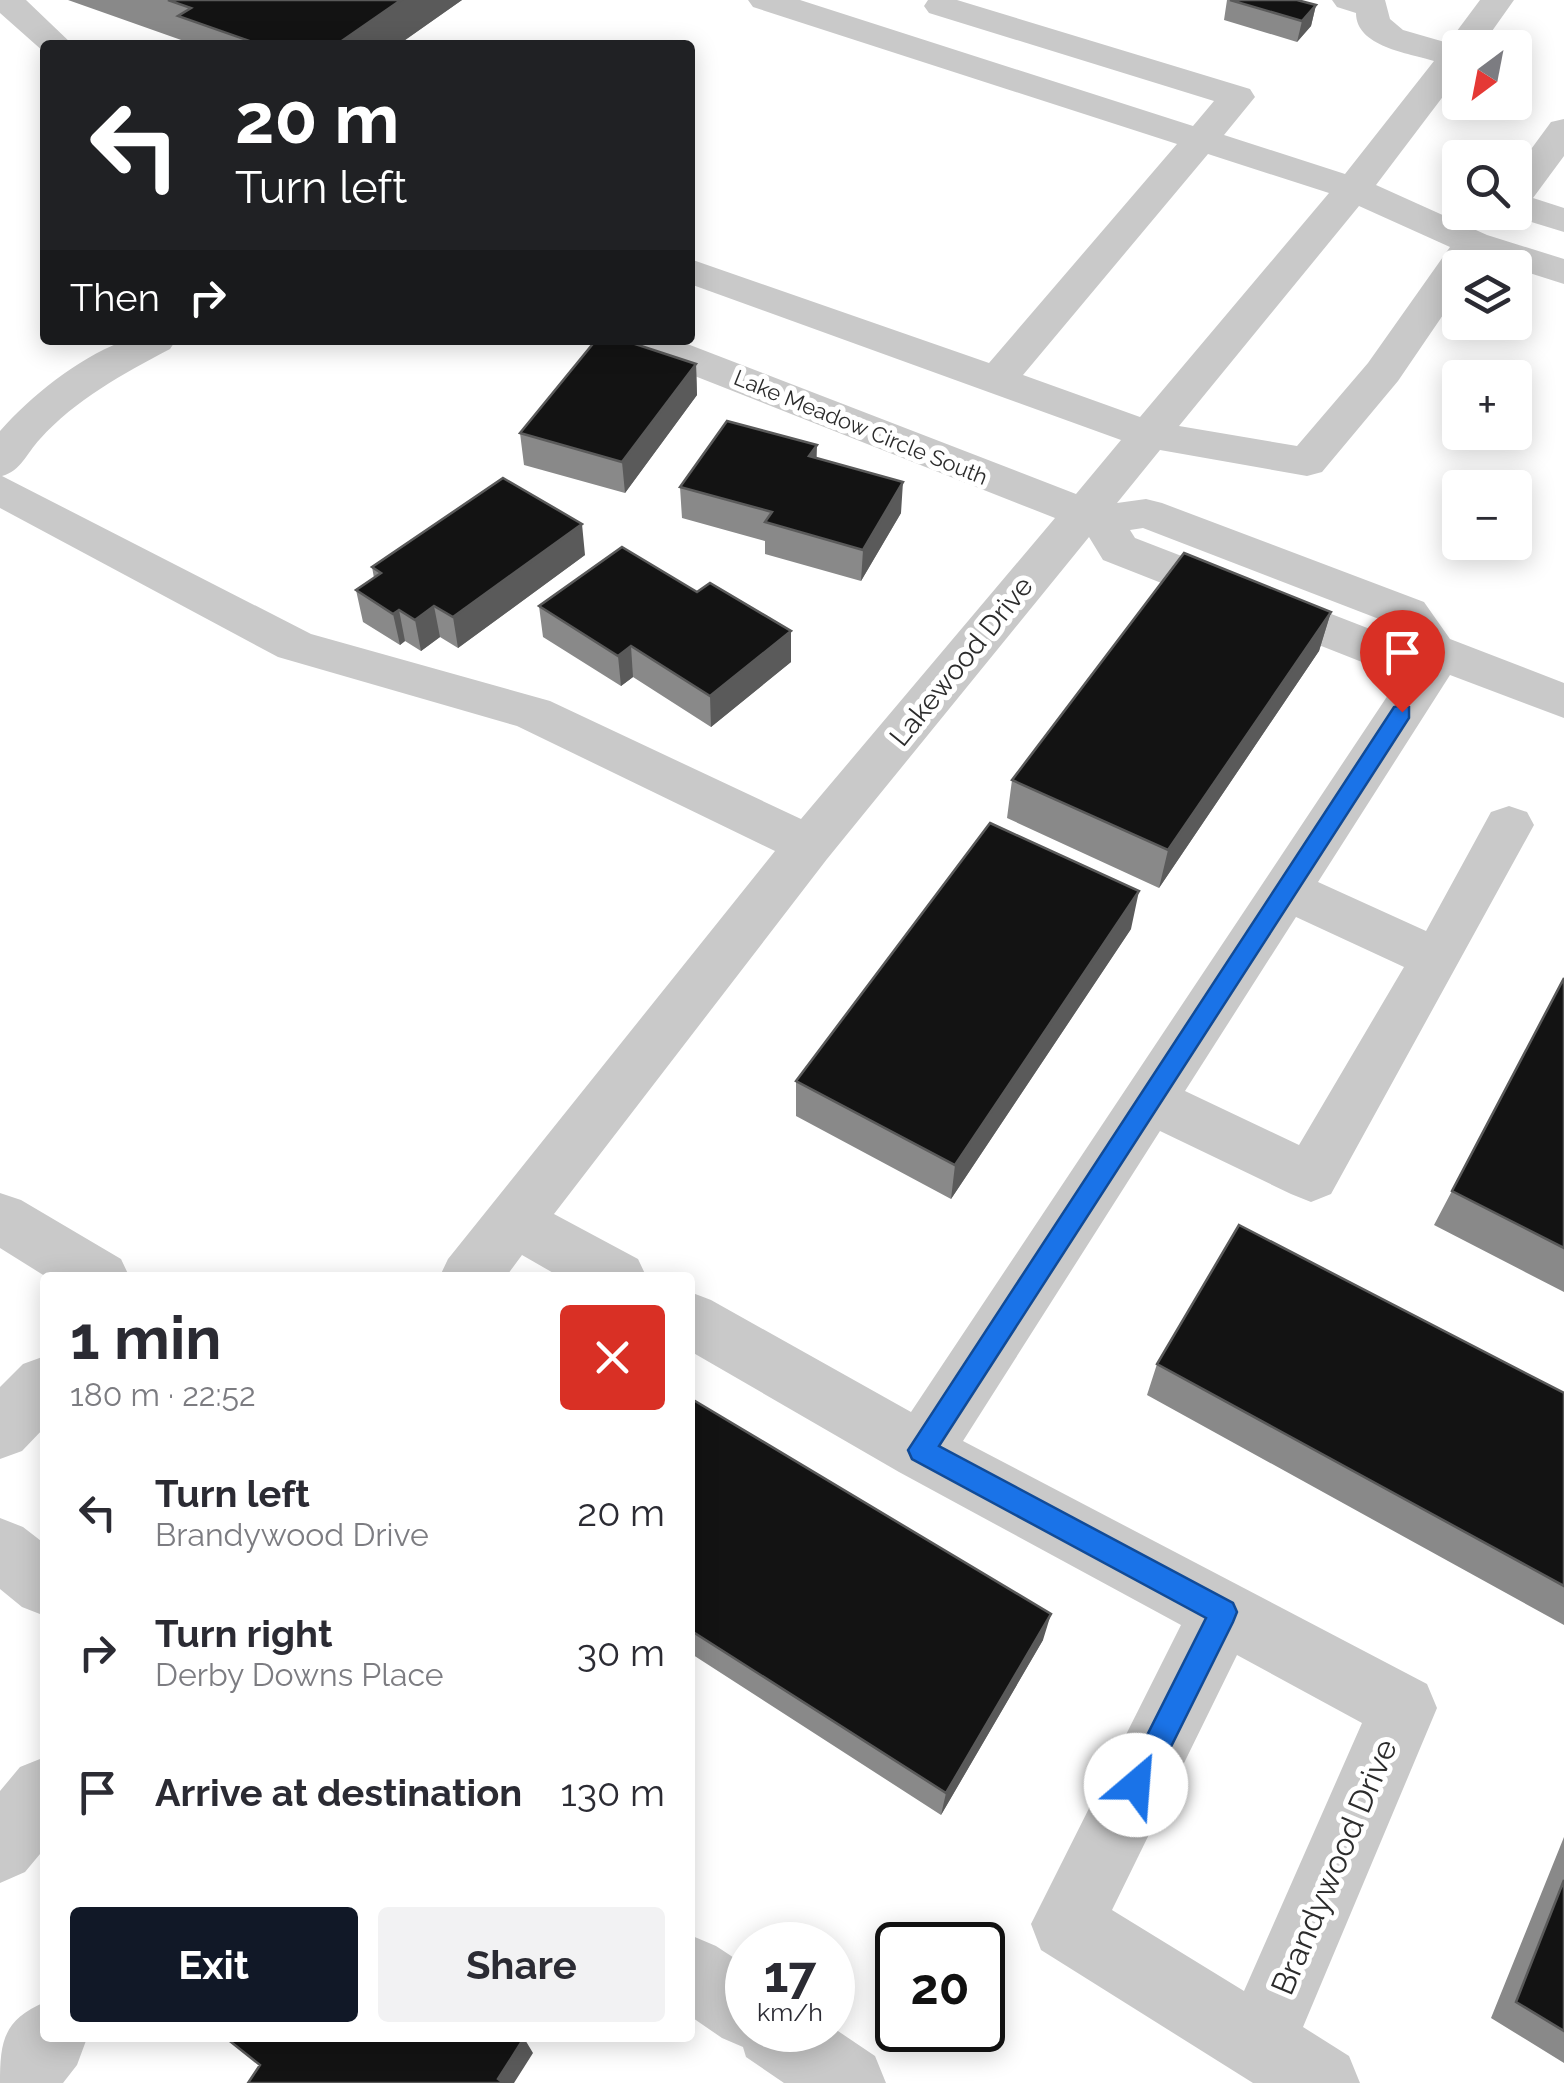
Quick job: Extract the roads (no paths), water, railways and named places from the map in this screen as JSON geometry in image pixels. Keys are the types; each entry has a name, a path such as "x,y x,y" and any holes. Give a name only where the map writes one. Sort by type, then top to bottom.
{"street":[{"path":"765,0 1201,138 1352,190 1473,244 1564,272"},
{"name":"Lakewood Drive","path":"1475,30 1497,0"},
{"path":"10,1 51,40"},
{"path":"1367,2 1373,22 1391,37 1442,48"},
{"path":"897,42 944,3 1237,97 997,380"},
{"name":"Lakewood Drive","path":"474,1272 809,845 1092,517 1146,434 1352,190 1442,73"},
{"path":"1532,173 1564,130"},
{"path":"1532,210 1564,220"},
{"path":"695,273 1146,434 1307,462 1383,372 1473,244"},
{"path":"0,463 30,427 78,384 146,345"},
{"name":"Lake Meadow Circle South","path":"653,345 1092,517"},
{"path":"0,490 295,646 533,713 809,845"},
{"path":"1092,517 1119,548 1137,556 1384,652 1437,652 1564,701"},
{"path":"921,1450 1437,652"},
{"path":"1149,1100 1311,1177 1509,825"},
{"path":"1286,890 1437,959"},
{"path":"0,1218 90,1272"},
{"path":"515,1222 606,1272"},
{"name":"Brandywood Drive","path":"695,1322 921,1450 1402,1708 1259,2043"},
{"path":"0,1430 40,1389"},
{"path":"0,1549 40,1580"},
{"path":"1224,1612 1067,1924 1322,2083"},
{"path":"0,1847 40,1798"},
{"path":"695,1975 725,1996"},
{"path":"18,2083 47,2042"},
{"path":"804,2052 848,2083"}]}
